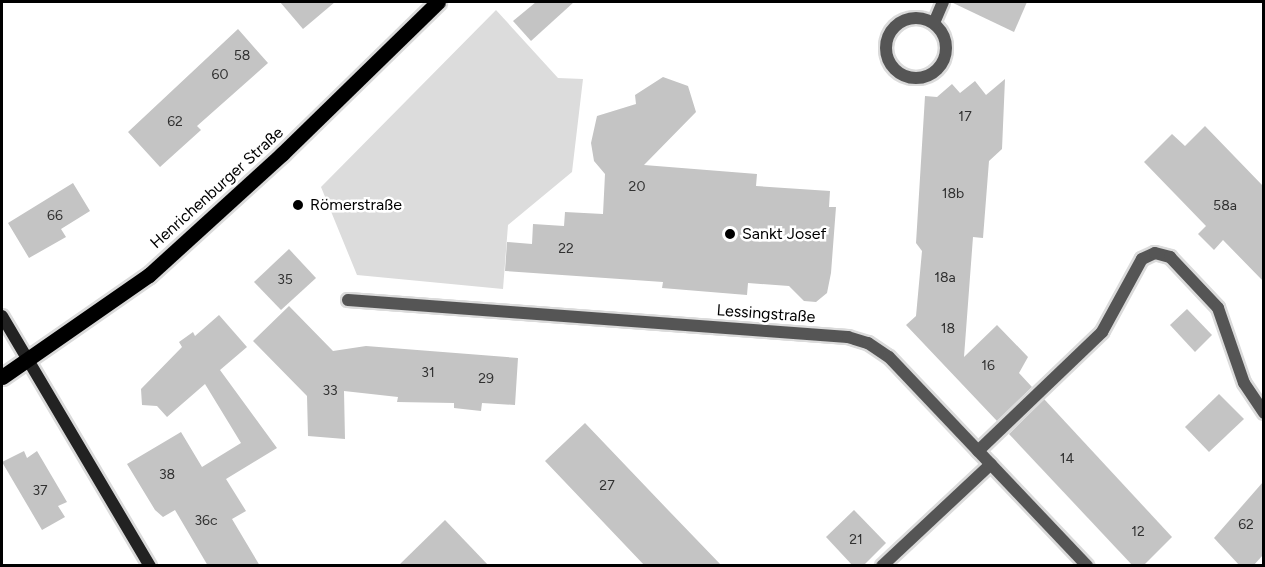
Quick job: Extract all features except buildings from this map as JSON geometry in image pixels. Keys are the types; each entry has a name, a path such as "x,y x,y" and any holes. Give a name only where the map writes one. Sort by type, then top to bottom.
{"main road":[{"name":"Henrichenburger Straße","path":"2,377 30,362 149,274 282,154 438,2"},
{"path":"2,316 150,566"}],"street":[{"path":"934,23 943,2"},
{"path":"913,17 934,23 945,37 947,54 939,69 925,78 909,79 890,66 884,46 893,26 913,17"},
{"path":"978,451 1102,332 1142,259 1155,253 1170,257 1218,308 1244,383 1263,413"},
{"name":"Lessingstraße","path":"348,300 849,337 889,357 1087,566"},
{"path":"882,566 991,464"}],"shaded area":[{"path":"496,10 558,78 583,79 572,172 508,225 503,289 357,275 321,187"}],"place":[{"name":"Römerstraße","path":"298,205"},
{"name":"Sankt Josef","path":"730,234"}]}
